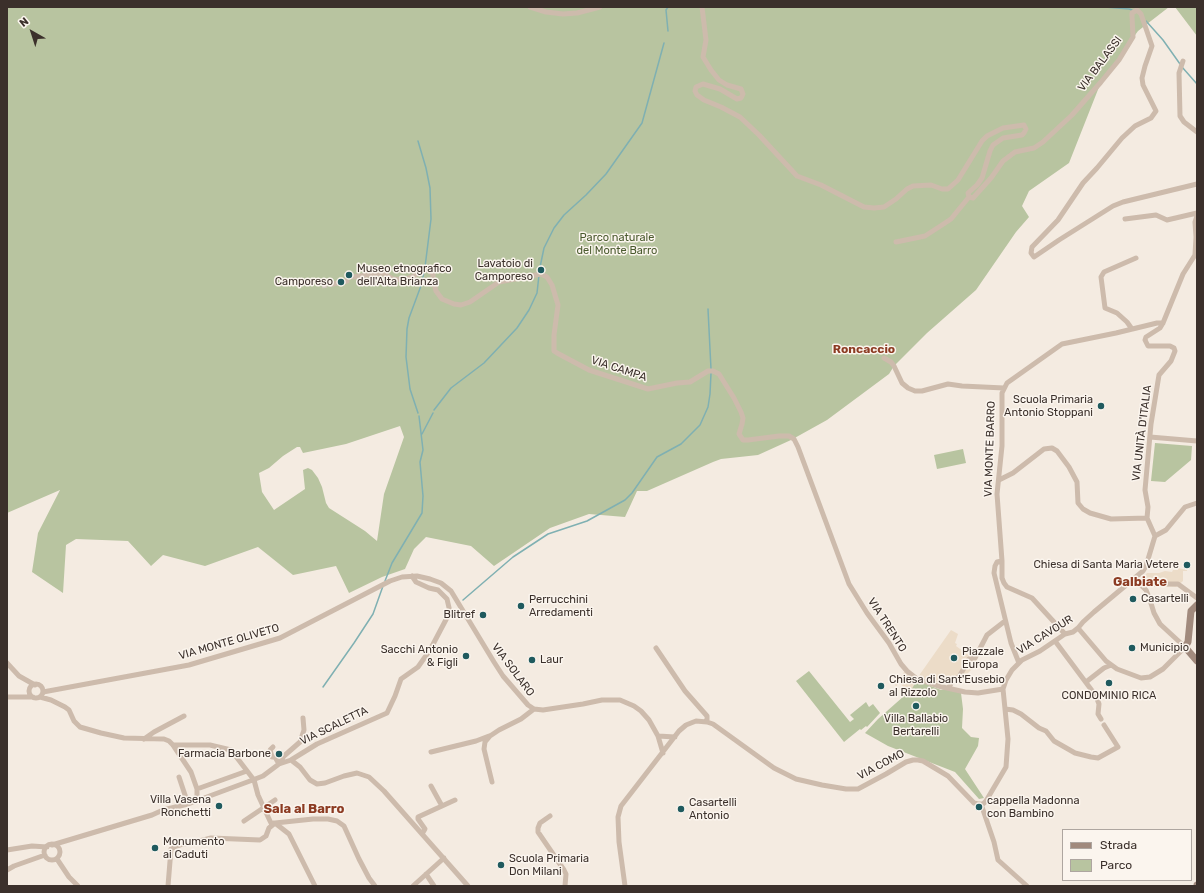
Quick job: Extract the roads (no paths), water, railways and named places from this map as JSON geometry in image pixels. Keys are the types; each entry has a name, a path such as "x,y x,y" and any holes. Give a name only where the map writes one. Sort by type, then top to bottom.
{"street":[{"path":"530,7 546,12 563,14 577,13 600,7"},
{"path":"702,7 706,40 703,57 718,80 727,85 741,89 743,94 741,98 736,99 720,89 703,84 696,87 695,91 697,95 704,100 740,117 797,176 821,184 864,207 884,207 913,186 931,185 942,189 948,189 958,180 982,141 1003,128 1024,125 1026,129 1022,135 1003,138 993,146 990,150 982,178 968,193 969,197 951,219 925,236 896,242"},
{"name":"VIA BALASSI","path":"969,197 973,198 977,194 1003,161 1010,155 1034,148 1043,142 1072,115 1101,82 1126,49 1133,37 1132,13 1138,10 1142,14 1152,46 1144,66 1142,78 1143,86 1156,112 1151,118 1135,126 1122,138 1083,183 1058,220 1032,247 1031,253 1034,257 1037,256 1059,240 1113,206 1123,202 1197,184"},
{"path":"1183,61 1179,73 1180,116 1184,122 1197,132"},
{"path":"1125,219 1156,216 1167,220 1197,214 1195,222 1195,255 1183,274 1163,323"},
{"path":"1132,329 1117,313 1105,308 1101,277 1104,272 1136,258"},
{"name":"VIA CAMPA","path":"353,277 382,273 393,279 403,280 414,276 425,269 433,274 436,291 442,299 461,305 470,302 499,282 541,274 548,277 558,305 554,335 554,351 557,354 589,370 648,389 690,382 708,371 713,371 719,374 738,405 743,418 739,434 743,440 779,436 789,436 794,439 849,584"},
{"path":"333,284 346,281"},
{"name":"VIA MONTE BARRO","path":"1065,634 1032,598 1008,587 1002,578 997,494 1002,446 1002,393 1007,383 1062,344 1157,323 1163,323"},
{"name":"VIA UNITÀ D'ITALIA","path":"1155,536 1148,518 1145,490 1150,437 1159,375 1171,361 1175,351 1174,348 1170,346 1148,346 1145,340 1146,336 1160,328 1163,323"},
{"path":"884,358 891,362 894,366 902,383 915,391 922,391 948,384 1004,388"},
{"path":"1150,437 1197,440"},
{"path":"999,480 1013,473 1044,449 1052,448 1069,467 1076,482 1077,498 1080,507 1085,511 1111,519 1148,518"},
{"path":"1155,536 1166,530 1185,507 1197,503"},
{"name":"VIA CAVOUR","path":"1003,689 1012,670 1022,660 1040,651 1065,634 1078,628 1094,612 1143,571 1146,566 1155,536"},
{"path":"1002,561 997,562 994,573 1011,644 1019,663"},
{"name":"VIA MONTE OLIVETO","path":"42,692 189,665 280,638 390,581 402,577 414,576"},
{"name":"VIA SCALETTA","path":"279,764 291,760 316,744 387,713 395,696 400,679 418,667 430,650 450,612 447,599 438,590 416,582 414,576"},
{"name":"VIA SOLARO","path":"414,576 430,579 440,583 451,591 503,676 521,699 528,705 534,709 547,709 602,700 620,700 634,706 649,720 658,736 663,753"},
{"path":"1134,579 1146,590 1154,613 1160,624 1197,661"},
{"name":"VIA TRENTO","path":"849,584 867,613 889,643 901,664 911,675 917,679 949,688"},
{"path":"1139,584 1178,584 1197,598"},
{"path":"1078,628 1106,662 1133,676 1141,678 1150,677 1162,669 1188,642 1191,611 1197,605"},
{"path":"1005,622 987,635 975,658 969,659 959,677 952,681 949,688 970,692 1003,689 1008,739 1006,767 986,801 981,804 994,842 998,860 1027,886"},
{"path":"1055,640 1098,700 1098,714 1101,719"},
{"path":"625,886 619,842 618,817 621,806 686,725 696,721 707,722 707,716 685,692 656,648"},
{"path":"7,663 30,690 30,695 33,698"},
{"path":"1086,682 1104,668 1111,665"},
{"path":"19,676 34,685 52,700 69,710 74,721 80,727 109,735 164,740 173,745 191,772 197,789 197,800"},
{"path":"16,696 30,690 34,685"},
{"path":"7,697 16,696 33,698 42,692"},
{"path":"431,752 476,742 521,719 534,709"},
{"path":"1005,709 1013,710 1021,714 1039,728 1046,731 1054,741 1075,753 1098,758 1118,747 1104,725"},
{"path":"144,739 184,716"},
{"name":"VIA SCALETTA","path":"279,764 284,756 300,742 304,730 303,718"},
{"name":"VIA COMO","path":"707,722 713,724 774,768 796,779 822,785 858,789 906,762 918,760 923,761 948,776 974,802 981,804"},
{"path":"490,736 485,742 484,749 492,782"},
{"path":"658,736 675,737"},
{"path":"173,745 210,745 231,750 248,770 254,780 271,823 275,823 289,834 315,886"},
{"path":"7,870 47,849 71,839 152,816 163,810 188,804 263,776 279,764 275,758 272,757 270,750 273,747"},
{"path":"291,760 300,767 310,780 316,784 325,783 357,773 369,777 384,791 468,886"},
{"path":"197,789 248,770"},
{"path":"179,777 188,804"},
{"path":"431,786 442,806"},
{"path":"244,821 275,800"},
{"path":"422,834 425,829 418,817 455,800"},
{"path":"550,816 540,823 538,832 566,874 565,886"},
{"path":"168,886 171,850 175,847 210,838 260,840 266,836 269,828 275,823 328,819 337,821 344,826 359,859 375,886"},
{"path":"47,849 48,859 56,859 60,853 59,849 71,839"},
{"path":"7,850 27,847 47,849 56,846 59,849"},
{"path":"413,886 444,858"},
{"path":"56,859 69,877 78,886"},
{"path":"426,874 434,886"}],"waterway":[{"path":"668,7 666,10 668,31"},
{"path":"1105,7 1132,10"},
{"path":"1146,21 1163,40 1180,64"},
{"path":"539,272 544,248 554,228 564,215 606,174 642,123 664,43"},
{"path":"1182,67 1197,84"},
{"path":"418,141 430,188 431,219 425,267"},
{"path":"418,413 410,389 406,357 407,329 409,318 422,283 424,271"},
{"path":"434,410 451,388 484,363 517,328 529,310 537,293 539,275"},
{"path":"708,309 711,369"},
{"path":"463,600 513,557 548,534 587,521 625,500 632,493 657,457 681,444 700,425 708,407 711,373"},
{"path":"422,434 433,413"},
{"path":"385,581 392,563 422,513 423,496 420,462 423,450 419,416"},
{"path":"323,687 373,614 383,586"}],"tunnel":[{"path":"322,286 333,284"}],"place":[{"name":"Lavatoio di Camporeso","path":"541,270"},
{"name":"Museo etnografico dell'Alta Brianza","path":"349,275"},
{"name":"Camporeso","path":"341,282"},
{"name":"Scuola Primaria Antonio Stoppani","path":"1101,406"},
{"name":"Chiesa di Santa Maria Vetere","path":"1187,565"},
{"name":"Casartelli","path":"1133,599"},
{"name":"Perrucchini Arredamenti","path":"521,606"},
{"name":"Blitref","path":"483,615"},
{"name":"Municipio","path":"1132,648"},
{"name":"Sacchi Antonio & Figli","path":"466,656"},
{"name":"Piazzale Europa","path":"954,658"},
{"name":"Laur","path":"532,660"},
{"name":"CONDOMINIO RICA","path":"1109,683"},
{"name":"Chiesa di Sant'Eusebio al Rizzolo","path":"881,686"},
{"name":"Villa Ballabio Bertarelli","path":"916,706"},
{"name":"Farmacia Barbone","path":"279,754"},
{"name":"Villa Vasena Ronchetti","path":"219,806"},
{"name":"cappella Madonna con Bambino","path":"979,807"},
{"name":"Casartelli Antonio","path":"681,809"},
{"name":"Monumento ai Caduti","path":"155,848"},
{"name":"Scuola Primaria Don Milani","path":"501,865"}],"district":[{"name":"Roncaccio","path":"864,350"},
{"name":"Galbiate","path":"1140,582"},
{"name":"Sala al Barro","path":"304,809"}],"park label":[{"name":"Parco naturale del Monte Barro","path":"617,244"}]}
